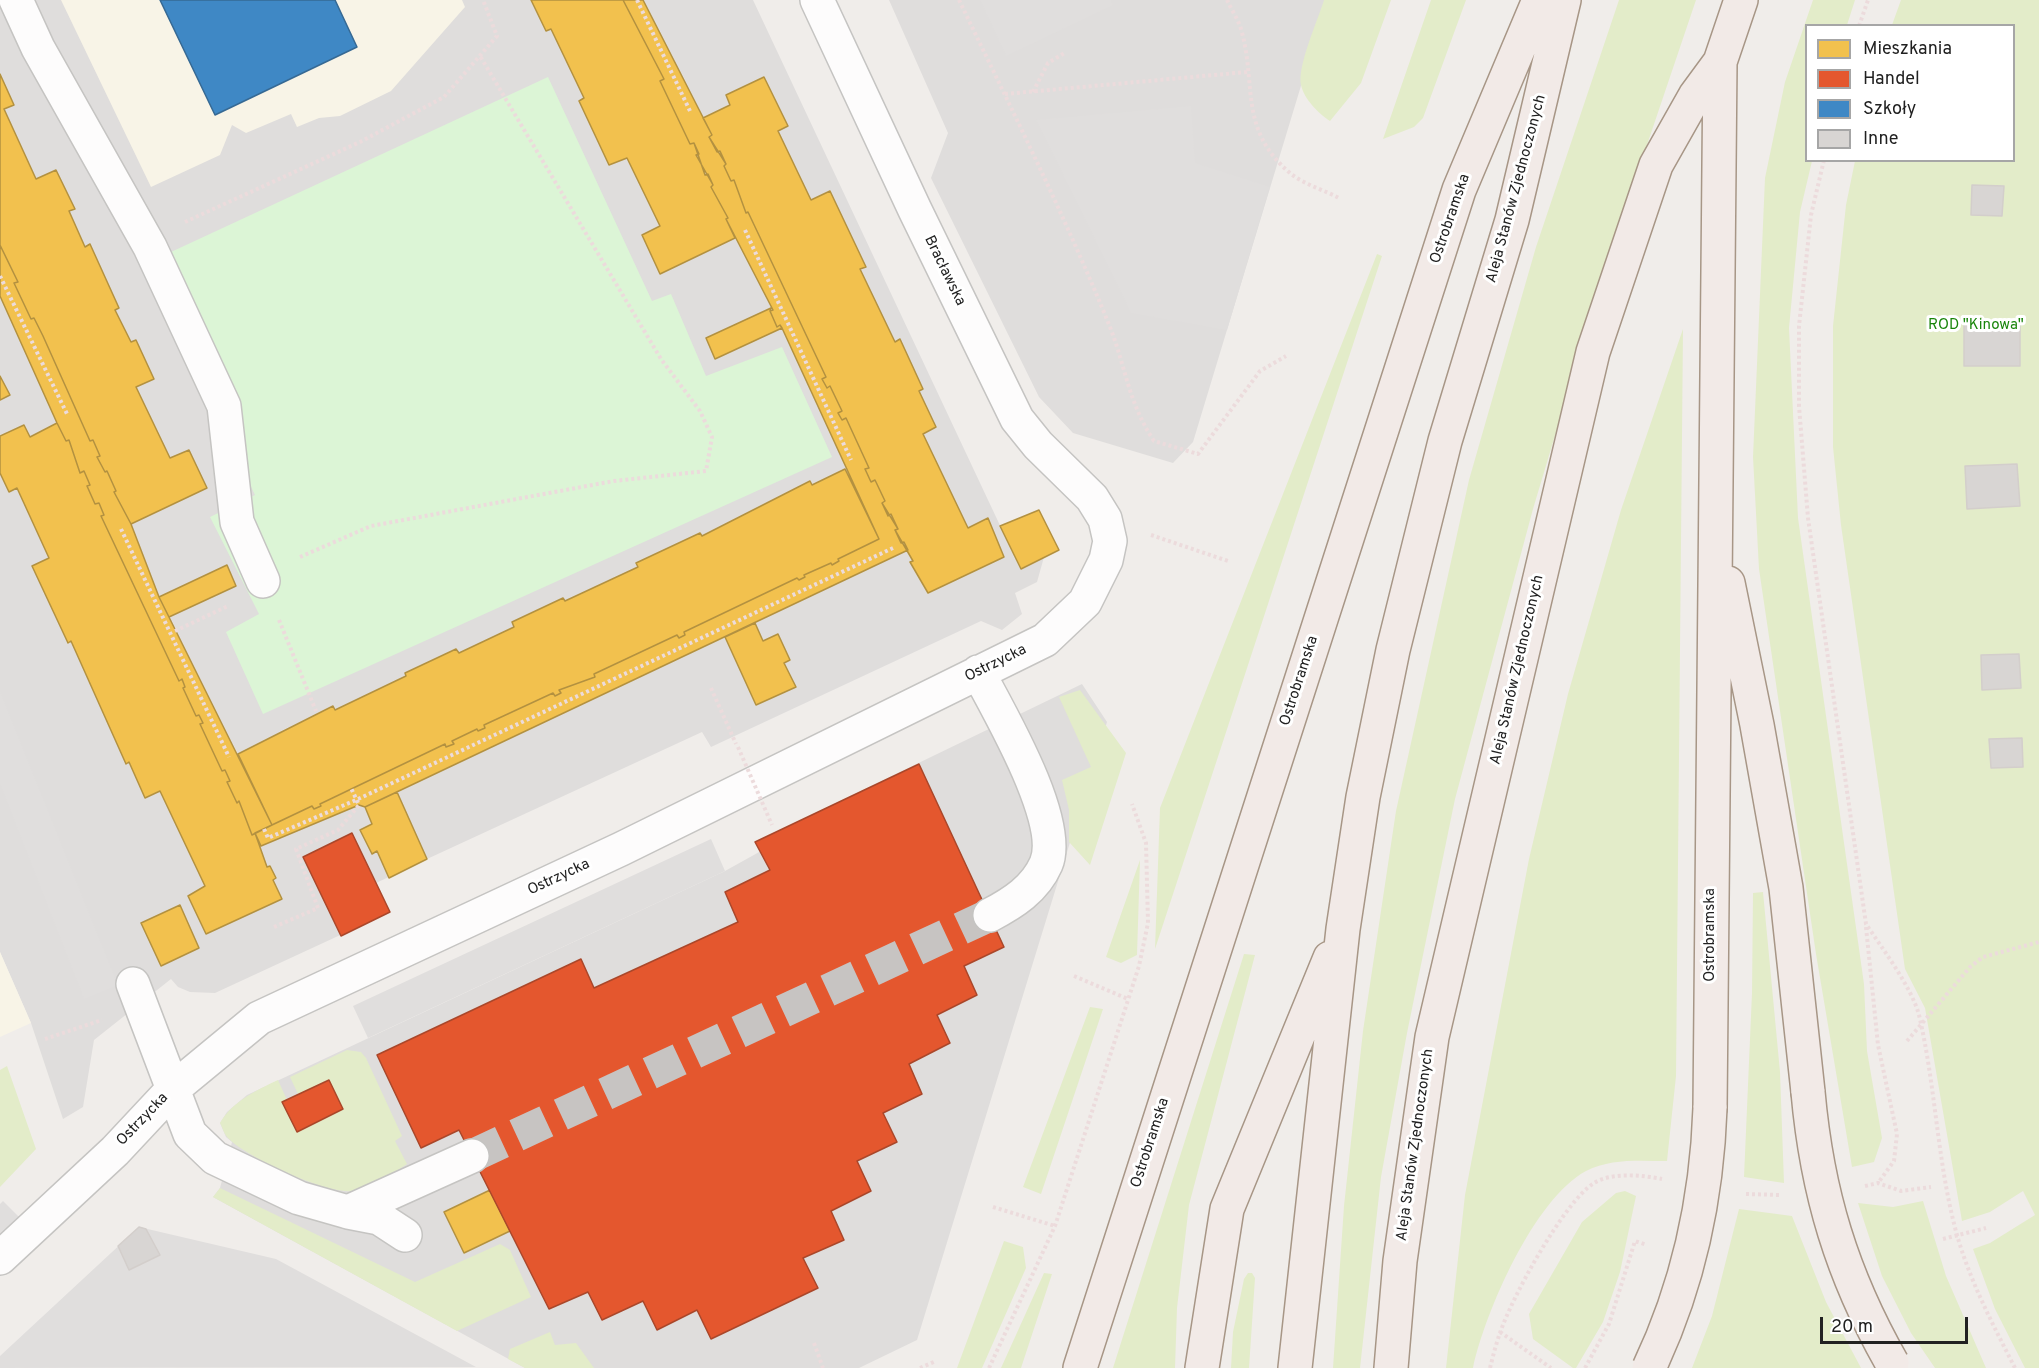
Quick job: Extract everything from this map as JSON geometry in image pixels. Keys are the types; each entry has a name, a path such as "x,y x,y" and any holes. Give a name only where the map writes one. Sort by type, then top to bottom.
{"main road":[{"name":"Ostrobramska","path":"1080,1368 1459,190 1539,0"},
{"name":"Aleja Stanów Zjednoczonych","path":"1295,1368 1343,929 1363,797 1393,650 1445,441 1512,219 1564,0"},
{"name":"Aleja Stanów Zjednoczonych","path":"1391,1368 1400,1261 1432,1037 1593,352 1656,165 1695,96 1720,62 1741,0"},
{"name":"Ostrobramska","path":"1649,1368 1680,1290 1697,1228 1708,1157 1720,62"},
{"path":"1714,519 1757,725 1786,888 1816,1166 1839,1250 1858,1298 1894,1366"},
{"path":"1202,1368 1227,1209 1308,1007 1343,929"}],"street":[{"path":"16,0 38,48 146,238 224,406 237,522 265,585"},
{"name":"Bracławska","path":"817,0 1017,419 1038,445 1092,498 1105,519"},
{"name":"Ostrzycka","path":"0,1258 114,1150 173,1089 259,1018 621,849 1045,640 1085,602 1106,560 1110,542 1105,519"},
{"path":"978,672 1033,782 1050,833 1047,862 1031,887 1013,903 990,915"},
{"path":"133,984 190,1134 215,1158 299,1198 379,1218 405,1234"},
{"path":"348,1212 472,1156"}],"path":[{"path":"146,238 230,203 360,142 444,96 497,36 483,0"},
{"path":"637,0 690,111"},
{"path":"959,0 1005,94 1110,329 1138,417 1154,441 1198,454 1260,371 1286,356"},
{"path":"1227,0 1241,28 1249,98 1257,129 1270,151 1291,174 1340,198"},
{"path":"1860,24 1868,0"},
{"path":"1033,92 1048,63 1066,52"},
{"path":"175,631 265,585 293,560 371,526 614,480 706,471 712,437 700,411 655,350 480,56"},
{"path":"1005,94 1247,72"},
{"path":"1824,162 1812,215 1799,326 1799,405 1808,518 1866,924 1878,1045 1897,1134 1894,1161 1878,1183"},
{"path":"745,230 851,460"},
{"path":"0,276 68,416"},
{"path":"1105,519 1228,561"},
{"path":"120,529 229,757"},
{"path":"264,829 267,838 356,801 892,548"},
{"path":"265,585 316,711"},
{"path":"711,688 772,825"},
{"path":"274,927 318,908 296,849 338,830 359,805 351,788"},
{"path":"989,1368 1055,1226 1139,966 1148,923 1146,843 1132,804"},
{"path":"1866,924 1896,970 1918,1013 1957,1235 1995,1330 2015,1368"},
{"path":"1907,1041 1970,967 1983,957 2039,942"},
{"path":"1074,976 1128,999"},
{"path":"45,1039 106,1019"},
{"path":"1490,1368 1500,1332 1524,1280 1577,1196 1597,1182 1619,1176 1648,1176 1671,1180"},
{"path":"1861,1186 1878,1183 1901,1191 1931,1187"},
{"path":"1741,1194 1784,1195"},
{"path":"993,1207 1055,1226"},
{"path":"1942,1239 1986,1228"},
{"path":"1585,1368 1609,1324 1635,1241 1647,1245 1644,1256"},
{"path":"1500,1332 1551,1368"},
{"path":"814,1343 823,1368"},
{"path":"920,1368 936,1361"}],"shaded area":[{"path":"0,0 753,0 1020,568 1044,557 1037,582 1015,593 1022,614 1002,630 981,621 711,747 702,732 427,859 376,883 390,912 215,993 190,992 178,987 171,979 94,1040 83,1107 63,1119 31,1023 0,952"},
{"path":"61,0 462,0 465,7 391,91 340,116 319,118 297,127 291,114 246,133 232,125 220,155 151,187"},
{"path":"889,0 1327,0 1193,442 1173,463 1073,433 1039,397 931,178 948,133"},
{"path":"980,0 1111,0 1113,5 1006,56"},
{"path":"1191,106 1195,163 1270,187 1227,330 1131,313 1036,120"},
{"path":"1082,684 1107,722 917,1340 859,1368 525,1368 213,1197 220,1188 232,1142 226,1137 220,1123 227,1112 247,1095 725,871 761,851 755,842"},
{"path":"0,691 118,985 84,999 0,784"},
{"path":"711,839 725,871 368,1038 353,1006"},
{"path":"0,952 31,1023 0,1037"},
{"path":"3,1201 21,1219 0,1239 0,1204"},
{"path":"139,1227 276,1259 476,1367 0,1368 0,1356"}],"green space":[{"path":"1324,0 1391,0 1361,83 1330,121 1312,105 1301,85 1305,55"},
{"path":"1431,0 1466,0 1423,118 1414,127 1383,139"},
{"path":"1619,0 1696,0 1603,275 1533,509 1455,799 1407,1033 1381,1177 1360,1368 1333,1368 1344,1206 1363,1031 1396,811 1469,480 1536,247"},
{"path":"1813,0 1855,0 1847,24 1805,24 1805,162 1812,162 1800,212 1789,328 1798,518 1864,984 1867,1051 1882,1138 1874,1162 1852,1167 1816,954 1759,569 1753,457 1765,178 1785,82"},
{"name":"ROD \"Kinowa\"","path":"1901,0 2039,0 2039,1368 2025,1368 1995,1309 1973,1249 1990,1243 2035,1215 2023,1191 1990,1212 1962,1221 1925,1008 1905,969 1841,525 1833,447 1833,326 1846,205 1855,162 2015,162 2015,24 1892,24"},
{"path":"548,77 652,301 671,294 706,376 782,347 832,457 263,714 226,632 259,614 210,517 255,495 143,265"},
{"path":"1377,254 1382,256 1155,949 1160,808"},
{"path":"1683,329 1676,1076 1667,1161 1626,1161 1605,1164 1586,1171 1567,1185 1548,1206 1514,1259 1488,1318 1473,1368 1446,1368 1465,1195 1529,859 1568,694 1621,510"},
{"path":"1080,690 1126,753 1090,865 1069,842 1069,810 1062,780 1091,767 1059,697"},
{"path":"1140,860 1137,955 1121,963 1106,957"},
{"path":"1763,892 1780,1072 1784,1183 1744,1177 1752,993 1753,893"},
{"path":"1244,954 1255,955 1189,1205 1177,1308 1175,1368 1113,1368"},
{"path":"1090,1007 1103,1009 1041,1194 1023,1187"},
{"path":"347,1050 361,1052 366,1058 402,1136 395,1141 407,1164 370,1186 357,1191 344,1191 310,1182 271,1166 239,1147 226,1136 220,1123 225,1115 245,1097 278,1080 287,1100 298,1094 290,1077"},
{"path":"7,1066 36,1149 0,1187 0,1070"},
{"path":"220,1188 415,1282 500,1244 510,1250 531,1297 457,1331 213,1197"},
{"path":"1625,1191 1636,1196 1620,1272 1603,1322 1576,1368 1573,1368 1533,1339 1529,1314 1582,1222 1616,1193"},
{"path":"1923,1201 1946,1276 1986,1368 1935,1368 1911,1333 1882,1276 1858,1203 1893,1207"},
{"path":"1739,1209 1792,1216 1826,1302 1861,1368 1692,1368 1712,1316"},
{"path":"1004,1241 1023,1247 1026,1268 982,1368 957,1368"},
{"path":"1044,1273 1052,1274 1021,1368 1001,1368"},
{"path":"1248,1273 1252,1273 1255,1278 1249,1368 1231,1368 1233,1332 1244,1279"},
{"path":"550,1332 555,1345 576,1343 594,1368 525,1368 508,1359 510,1349"}],"building: Mieszkania":[{"path":"531,0 623,0 664,79 660,81 690,144 694,143 699,154 696,155 713,185 711,187 728,218 726,219 735,238 660,274 642,235 660,226 627,158 609,165 579,101 584,98 551,29 546,31"},
{"path":"623,0 643,0 712,135 709,137 717,152 720,151 731,181 734,180 746,213 748,212 826,377 822,379 827,388 830,386 842,411 838,413 842,420 846,418 869,468 865,469 871,482 875,480 885,501 882,503 898,529 895,530 901,543 904,542 908,550 365,807 359,805 261,846 255,833 312,806 314,809 321,806 320,804 445,744 446,747 454,744 452,741 477,729 478,731 485,728 484,725 553,693 555,696 561,693 559,690 595,677 594,674 677,635 679,638 685,635 684,632 797,578 799,580 805,577 804,575 831,563 832,565 839,561 838,559 879,539 782,328 780,325 777,327 770,311 773,310 726,219 728,218 711,187 713,185 708,174 705,175 694,143 690,144 660,81 664,79"},
{"path":"0,74 14,105 4,109 36,179 56,170 75,209 69,211 85,247 90,244 119,308 115,310 131,342 136,340 154,379 136,387 170,458 189,450 207,488 131,524 114,492 116,491 107,471 105,472 97,457 100,456 93,440 90,441 43,336 34,318 31,319 14,283 18,282 0,245"},
{"path":"764,77 788,126 778,131 811,200 830,191 866,267 860,269 895,342 900,339 923,389 919,391 936,427 923,434 968,528 988,518 1004,557 928,593 895,530 898,529 891,514 888,516 882,503 885,501 875,480 871,482 865,469 869,468 846,418 842,420 838,413 842,411 830,386 827,388 822,379 826,377 748,212 746,213 734,180 731,181 724,166 726,164 709,137 712,135 703,118 730,105 726,95"},
{"path":"0,245 18,282 14,283 31,319 34,318 43,336 90,441 93,440 100,456 97,457 105,472 107,471 116,491 114,492 131,524 159,597 272,825 252,835 239,801 237,803 227,782 230,781 225,770 222,771 200,724 203,723 199,715 196,716 183,688 185,687 182,679 179,681 101,516 104,515 99,503 95,504 87,486 90,485 84,471 80,473 69,440 66,441 57,423 0,296"},
{"path":"771,308 770,311 777,327 780,325 782,328 715,359 706,338"},
{"path":"0,376 10,395 0,400"},
{"path":"57,423 66,441 69,440 80,473 84,471 90,485 87,486 95,504 99,503 104,515 101,516 179,681 182,679 185,687 183,688 196,716 199,715 203,723 200,724 222,771 225,770 230,781 227,782 237,803 239,801 252,835 255,833 267,867 270,866 276,878 273,880 282,899 206,934 188,896 205,886 160,791 145,798 129,762 126,764 71,641 68,643 32,566 49,558 17,488 9,492 0,473 0,436 24,425 30,437"},
{"path":"845,469 879,539 838,559 839,561 832,565 831,563 804,575 805,577 799,580 797,578 684,632 685,635 679,638 677,635 594,674 595,677 559,690 561,693 555,696 553,693 484,725 485,728 478,731 477,729 452,741 454,744 446,747 445,744 320,804 321,806 314,809 312,806 272,825 238,754 333,706 335,710 406,676 405,673 456,649 459,653 514,627 512,622 563,598 565,601 638,567 636,563 700,533 702,536 810,481 812,485"},
{"path":"1039,510 1059,550 1021,569 1000,526"},
{"path":"227,565 236,586 169,617 159,597"},
{"path":"755,623 763,641 778,634 790,660 784,663 796,687 756,705 725,637"},
{"path":"397,792 427,859 389,878 377,851 372,854 360,830 372,824 365,807"},
{"path":"180,905 199,948 161,966 141,923"},
{"path":"490,1190 510,1231 464,1253 444,1212"}],"building: Handel":[{"path":"919,764 1004,947 964,966 977,995 937,1015 950,1043 909,1064 922,1094 883,1113 897,1142 857,1161 871,1191 831,1211 844,1240 803,1258 818,1288 711,1339 697,1310 657,1330 643,1301 602,1320 588,1292 549,1309 459,1130 421,1148 377,1055 581,959 594,988 738,922 725,892 770,870 755,842"},
{"path":"352,833 390,912 341,936 303,857"},
{"path":"329,1080 343,1109 297,1132 282,1102"}],"building: Szkoły":[{"path":"160,0 335,0 357,47 215,115"}],"building: Inne":[{"path":"1972,185 2004,186 2002,216 1971,215"},
{"path":"1964,322 2020,322 2020,366 1964,366"},
{"path":"2017,464 2020,506 1967,509 1965,466"},
{"path":"2019,654 2021,688 1982,690 1981,655"},
{"path":"2022,738 2023,767 1991,768 1989,739"},
{"path":"139,1227 146,1229 160,1255 129,1270 118,1246"}],"tunnel":[{"path":"472,1156 990,915"}]}
